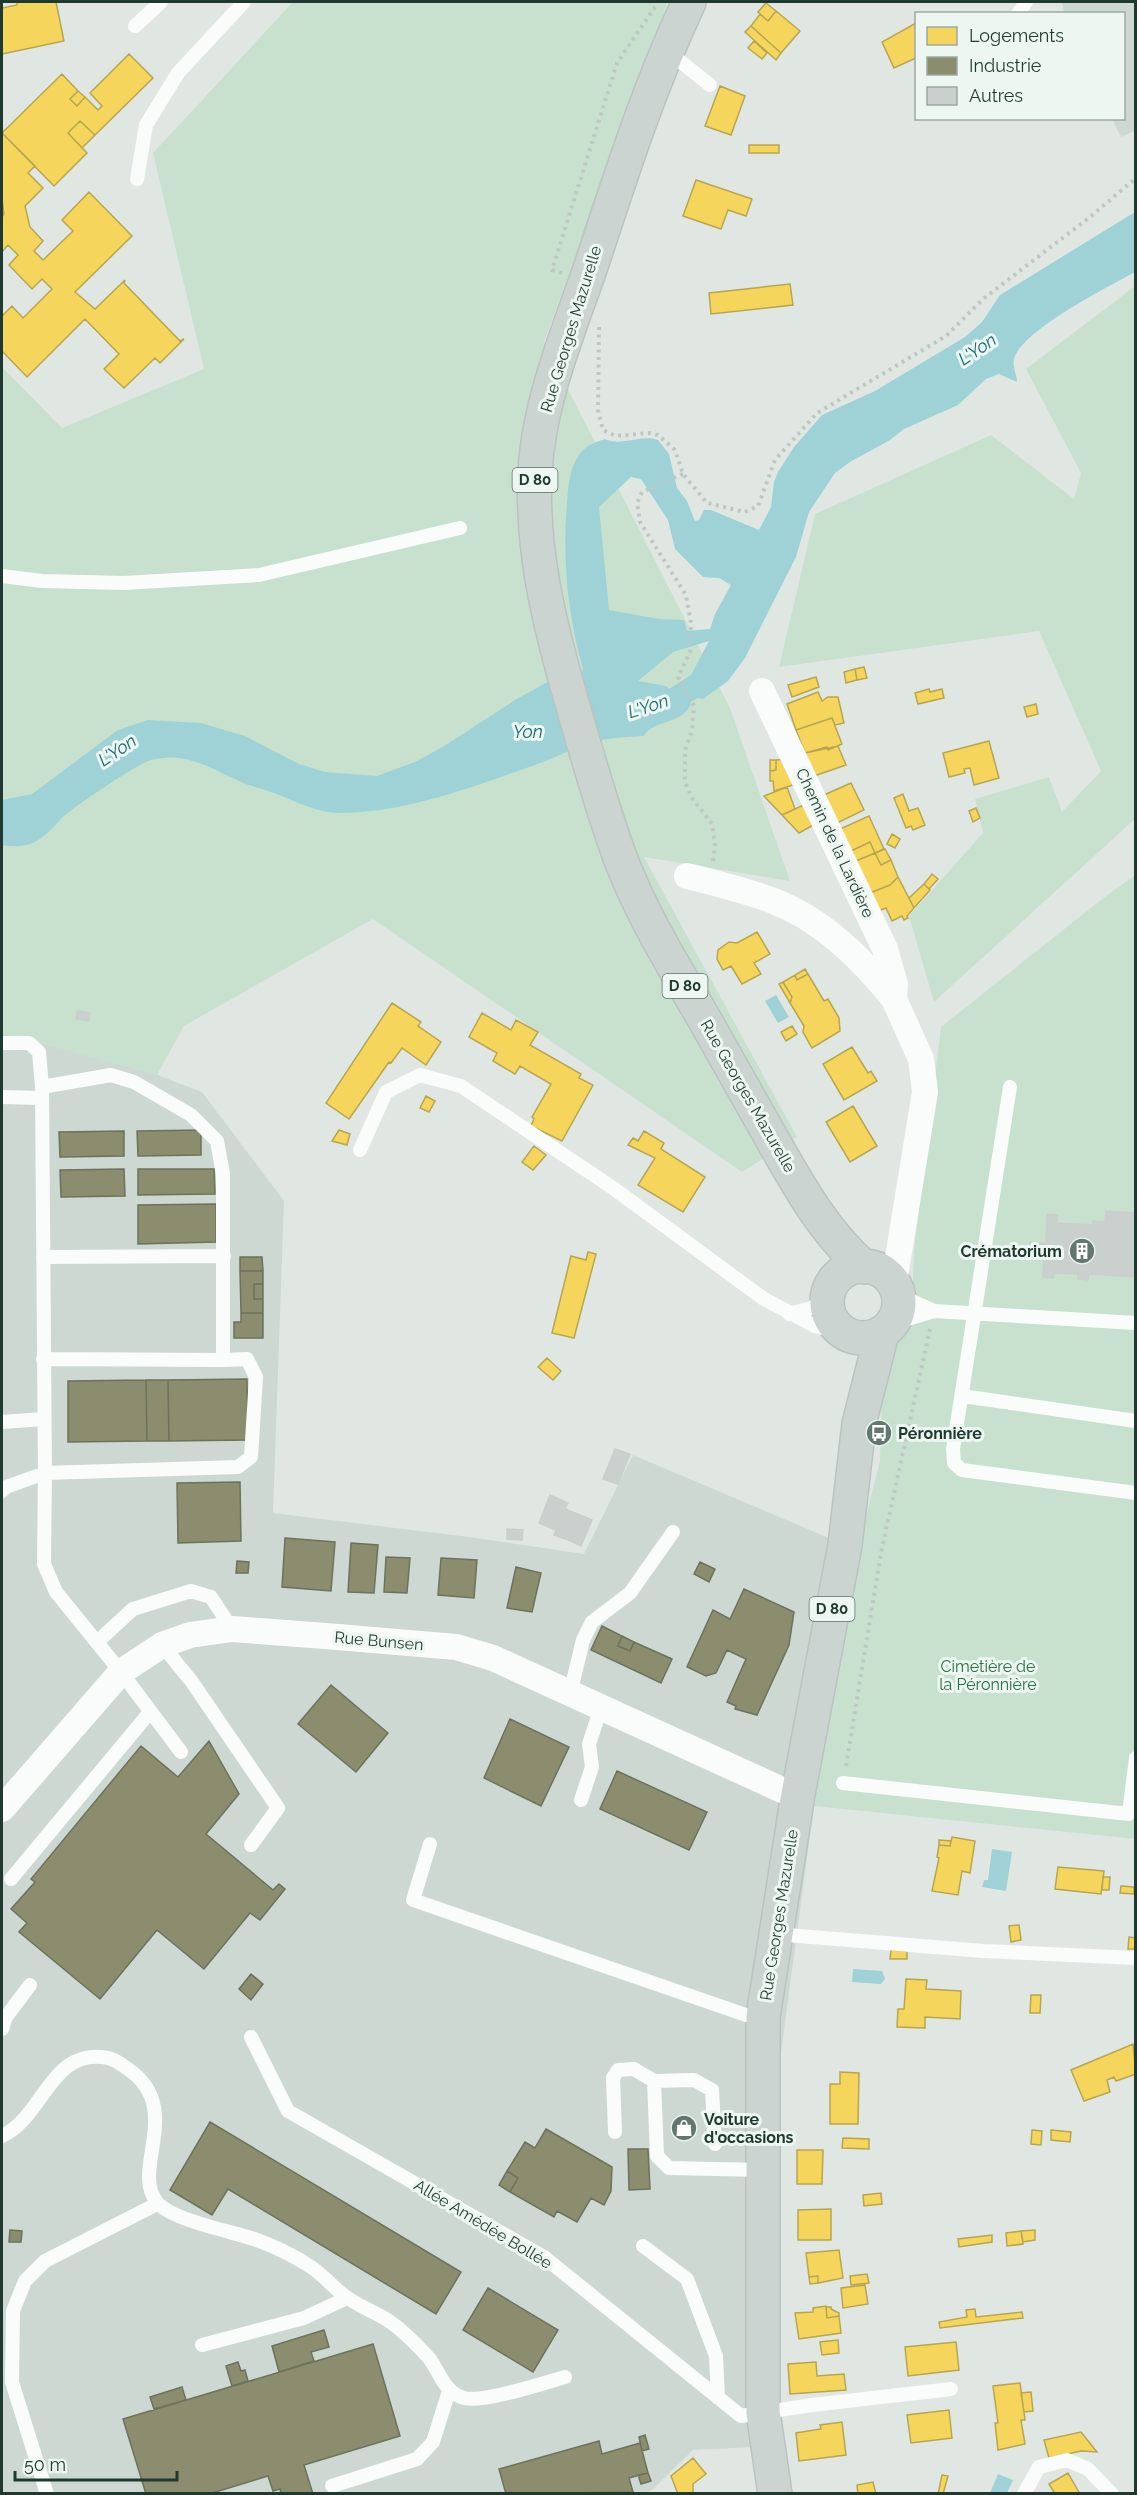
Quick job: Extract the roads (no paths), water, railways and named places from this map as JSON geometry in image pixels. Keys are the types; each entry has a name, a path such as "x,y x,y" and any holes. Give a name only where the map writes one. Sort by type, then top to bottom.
{"main road":[{"name":"Rue Georges Mazurelle","path":"689,2 666,51 634,136 552,381 541,428 535,470 534,527 544,598 590,764 622,862 657,936 805,1197"},
{"name":"D 80","path":"805,1197 827,1258 830,1289"},
{"name":"D 80","path":"805,1197 846,1251 884,1295 859,1424"},
{"path":"850,1269 884,1295 868,1338 846,1335 832,1322 830,1289 850,1269"},
{"name":"D 80","path":"846,1335 859,1424"},
{"name":"Rue Georges Mazurelle","path":"763,2412 763,2017 798,1794 844,1545 859,1424"},
{"name":"D 80","path":"763,2412 775,2493"}],"street":[{"name":"Chemin de la Lardière","path":"762,691 885,949 896,984 894,999"},
{"name":"Chemin de la Lardière","path":"698,879 772,900 807,917 834,936 872,972 894,999 921,1059 925,1092 901,1235 884,1295"},
{"name":"Rue Bunsen","path":"2,1809 121,1672 162,1645 190,1635 232,1629 456,1647 493,1658 782,1790 798,1794"}],"lane":[{"path":"135,26 161,2"},
{"path":"137,179 146,125 178,73 244,2"},
{"path":"666,51 710,85"},
{"path":"2,576 42,581 124,583 260,575 460,528"},
{"path":"2,1043 28,1043 39,1052 42,1093 44,1564 56,1592 121,1672 181,1752"},
{"path":"2,1097 42,1093 111,1075 134,1082 191,1115 217,1141 224,1173 223,1360"},
{"path":"360,1150 386,1092 420,1075 461,1086 613,1188 764,1299 815,1326 846,1335"},
{"path":"1011,1087 953,1449 954,1463 962,1470 1136,1493"},
{"path":"43,1257 224,1256"},
{"path":"789,1314 812,1308 830,1289"},
{"path":"884,1295 934,1311"},
{"path":"884,1295 934,1311 1136,1323"},
{"path":"2,1491 6,1487 45,1473 238,1467 251,1457 256,1377 247,1359 43,1359"},
{"path":"962,1396 1136,1421"},
{"path":"2,1422 44,1419"},
{"path":"570,1694 583,1640 592,1622 630,1593 673,1532"},
{"path":"97,1642 133,1609 191,1591 211,1597 232,1629"},
{"path":"162,1645 192,1682 278,1808 251,1845"},
{"path":"581,1800 592,1767 589,1744 601,1708"},
{"path":"12,1879 150,1712"},
{"path":"843,1783 1129,1814 1136,1758"},
{"path":"429,1844 412,1900 746,2015 763,2017"},
{"path":"775,1934 983,1952 1136,1958"},
{"path":"2,2029 6,2017 30,1985"},
{"name":"Allée Amédée Bollée","path":"251,2037 288,2111 544,2257 741,2416 951,2389"},
{"path":"2,2136 23,2118 70,2063 88,2056 111,2058 136,2075 152,2097 155,2131 148,2187 157,2204 182,2217 282,2250 312,2268 347,2298 391,2322 428,2358 449,2391 465,2399 508,2394 566,2377"},
{"path":"615,2132 613,2078 618,2070 634,2069 654,2081 694,2080 712,2090 715,2144"},
{"path":"654,2081 657,2156 669,2168 762,2170"},
{"path":"47,2493 7,2381 13,2311 25,2281 45,2261 157,2204"},
{"path":"643,2246 687,2279 717,2356 718,2398"},
{"path":"202,2345 304,2318 347,2298"},
{"path":"332,2486 417,2458 433,2442 449,2391"},
{"path":"1024,2493 1039,2467 1067,2460 1088,2469 1112,2493"}],"water":[{"path":"1135,212 1135,272 1067,310 1032,335 1014,359 1017,382 999,374 986,379 958,405 904,429 835,473 809,512 796,557 745,658 728,681 703,699 698,698 691,702 688,709 677,718 655,727 644,736 615,738 591,743 494,780 444,796 393,808 367,811 341,813 322,811 245,784 196,762 174,758 151,760 104,787 66,814 35,842 20,846 2,845 2,800 32,794 118,730 148,720 201,723 245,736 299,764 325,772 377,776 417,761 446,745 515,700 551,680 582,674 583,669 570,608 565,546 570,479 573,466 584,449 605,439 618,442 645,438 658,440 669,454 677,488 687,501 695,521 699,520 704,510 711,510 759,530 771,507 774,482 778,472 794,447 822,415 875,391 965,337 982,322 1000,295","holes":["631,477 641,479 668,520 675,549 703,577 719,578 731,585 715,614 710,629 687,631 684,620 659,619 609,610 599,507","709,641 691,675 669,689 666,686 638,681 673,652"]},
{"path":"776,995 789,1017 778,1023 765,1001"},
{"path":"992,1849 1012,1852 1006,1891 982,1887 984,1880 988,1880"},
{"path":"853,1969 882,1971 885,1979 881,1984 852,1982"},
{"path":"998,2474 1013,2480 1007,2493 990,2493"}],"place":[{"name":"Crématorium","path":"1082,1251"},
{"name":"Péronnière","path":"879,1433"},
{"name":"Voiture d'occasions","path":"684,2128"}],"water label":[{"name":"L'Yon","path":"977,349"},
{"name":"L'Yon","path":"648,706"},
{"name":"Yon","path":"528,731"},
{"name":"L'Yon","path":"117,750"}],"park label":[{"name":"Cimetière de la Péronnière","path":"988,1675"}]}
